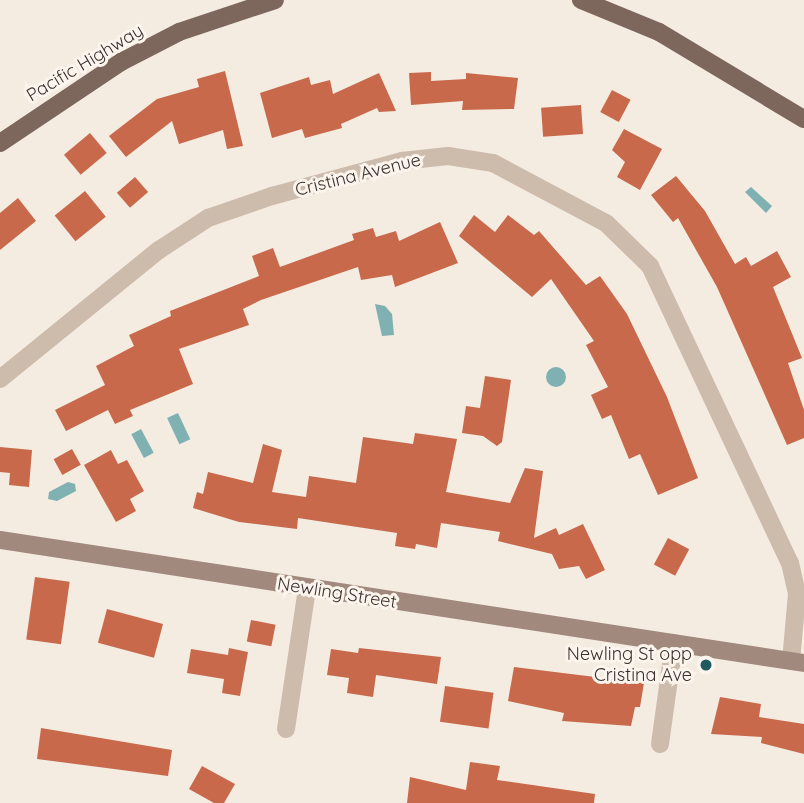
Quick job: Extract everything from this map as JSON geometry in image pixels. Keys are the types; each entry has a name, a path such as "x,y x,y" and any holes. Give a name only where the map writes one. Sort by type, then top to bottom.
{"main road":[{"name":"Pacific Highway","path":"0,143 121,62 179,32 275,0"},
{"path":"581,0 659,32 804,119"}],"street":[{"name":"Cristina Avenue","path":"0,379 159,250 218,214 402,161 448,156 493,163 606,223 650,266 790,563 797,594 798,662"},
{"name":"Newling Street","path":"0,540 798,662"},
{"path":"286,729 307,588"},
{"path":"660,744 674,643"}],"water":[{"path":"751,187 772,206 766,213 745,192"},
{"path":"375,304 385,306 392,314 394,335 382,336"},
{"path":"556,367 563,370 566,377 563,384 556,387 549,384 546,377 549,370"},
{"path":"178,413 190,439 179,444 167,418"},
{"path":"141,429 154,453 144,458 131,434"},
{"path":"68,482 75,484 76,491 57,501 48,499 49,492"}],"building":[{"path":"225,71 243,146 227,149 223,130 179,144 172,121 126,157 109,136 157,99 199,87 197,79"},
{"path":"431,72 431,81 466,79 466,73 518,78 514,109 462,110 463,101 411,105 409,73"},
{"path":"379,73 396,111 379,112 377,108 341,124 342,128 305,138 302,129 272,138 260,93 309,77 311,85 330,80 333,94"},
{"path":"612,90 631,100 619,122 600,112"},
{"path":"581,105 583,134 543,137 541,108"},
{"path":"624,129 662,149 640,190 617,177 625,162 612,150"},
{"path":"90,133 107,153 81,175 64,155"},
{"path":"676,176 705,211 735,264 746,257 751,266 777,251 791,277 773,287 802,358 788,363 804,410 804,438 787,445 717,287 678,218 673,222 651,195"},
{"path":"135,177 148,192 130,208 117,193"},
{"path":"85,191 106,217 75,241 55,216"},
{"path":"18,198 36,221 0,250 0,213"},
{"path":"474,215 495,232 508,215 534,235 539,231 586,285 600,276 627,314 667,397 698,478 658,495 640,454 629,459 611,415 602,419 591,395 608,387 586,345 594,341 551,279 532,297 459,236"},
{"path":"440,222 458,263 395,287 392,275 361,280 358,267 261,300 243,309 249,325 179,349 193,384 130,410 133,416 115,424 108,410 66,431 55,410 105,385 96,366 134,346 129,335 171,316 170,311 259,276 252,256 273,248 280,267 354,240 352,234 373,228 376,237 396,231 399,241"},
{"path":"485,376 511,380 502,442 497,446 483,436 462,433 466,406 480,408"},
{"path":"415,433 457,439 446,492 510,503 525,468 543,471 534,538 556,528 559,535 583,524 605,570 586,579 579,566 559,569 552,554 498,541 500,532 441,523 437,548 416,544 415,549 395,546 397,533 298,518 297,529 239,522 193,508 197,492 203,494 208,472 253,483 263,444 282,450 272,492 306,497 309,476 356,483 363,437 413,444"},
{"path":"0,447 32,450 29,487 9,485 10,473 0,472"},
{"path":"72,449 81,465 62,475 54,459"},
{"path":"111,450 118,464 127,460 144,491 130,499 136,511 116,522 84,465"},
{"path":"668,538 689,549 675,576 654,564"},
{"path":"35,577 70,582 61,644 26,639"},
{"path":"107,609 163,624 154,658 98,643"},
{"path":"251,620 276,625 271,646 247,642"},
{"path":"229,648 248,652 240,696 222,693 224,679 187,673 191,649 228,655"},
{"path":"359,648 441,657 437,684 376,675 373,697 347,693 349,678 327,675 331,649 358,653"},
{"path":"514,667 644,683 640,707 635,707 631,726 562,721 564,713 508,701"},
{"path":"445,686 494,693 489,728 440,722"},
{"path":"720,697 761,704 759,717 804,724 804,754 761,743 762,737 711,734"},
{"path":"41,728 172,750 168,776 37,759"},
{"path":"470,762 500,766 497,780 595,794 594,803 407,803 410,777 466,790"},
{"path":"202,766 235,784 224,803 214,803 189,789"}],"place":[{"name":"Newling St opp Cristina Ave","path":"706,665"}]}
